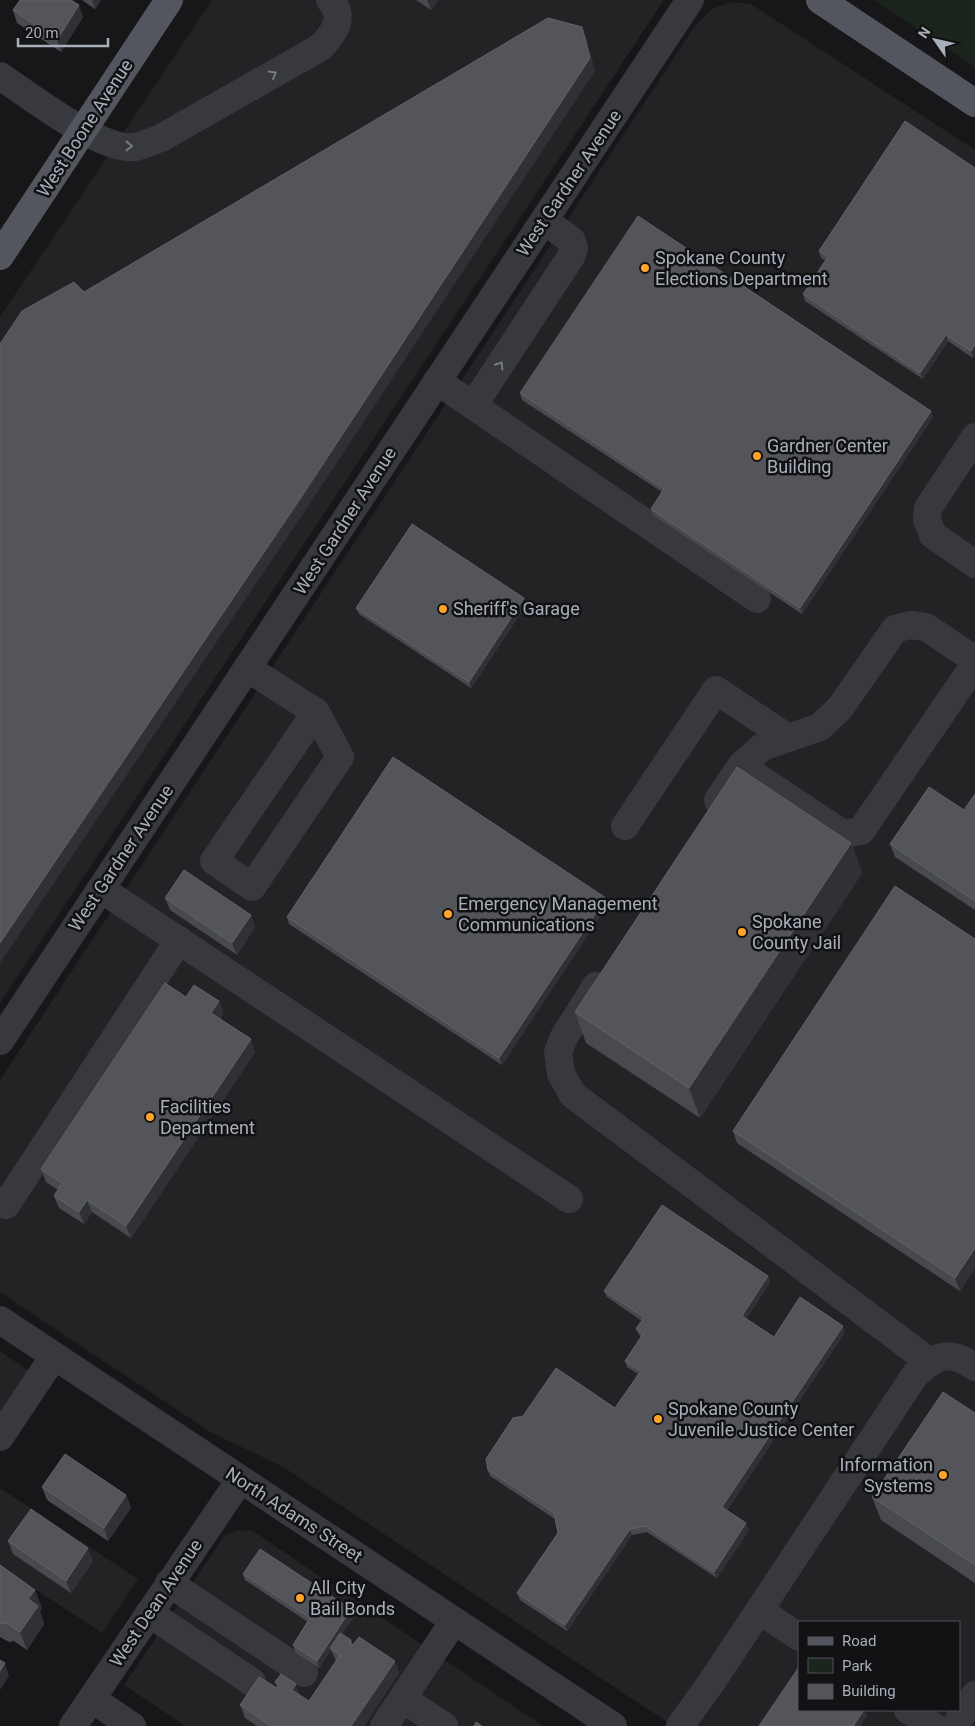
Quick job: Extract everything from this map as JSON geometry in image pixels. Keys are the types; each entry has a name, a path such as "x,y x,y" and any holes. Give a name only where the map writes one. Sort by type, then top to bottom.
{"main road":[{"name":"West Boone Avenue","path":"0,256 169,0"},
{"path":"820,0 975,102"}],"street":[{"path":"0,76 83,131 115,146 134,147 161,138 321,47 333,33 338,21 335,6 330,0"},
{"name":"West Gardner Avenue","path":"0,1041 690,0"},
{"path":"473,406 572,255 574,248 572,241 544,220"},
{"path":"437,381 758,599"},
{"path":"975,437 928,508 926,520 933,535 975,564"},
{"path":"705,820 741,766 762,747 820,727 840,708 895,629 910,625 926,626 975,660"},
{"path":"741,766 843,834 861,831 975,664"},
{"path":"247,668 316,712 340,757 252,887 214,861 316,712"},
{"path":"625,826 716,690 788,738"},
{"path":"100,889 569,1199"},
{"path":"0,1201 6,1205 179,940"},
{"path":"610,964 564,1037 558,1052 560,1074 573,1095 930,1362"},
{"name":"North Adams Street","path":"0,1320 613,1726"},
{"path":"0,1437 54,1356"},
{"path":"680,1726 915,1376 930,1362 945,1356 964,1359 975,1367"},
{"name":"West Dean Avenue","path":"73,1726 240,1480"},
{"path":"169,1583 304,1673"},
{"path":"759,1610 798,1636"},
{"path":"150,1613 252,1682"},
{"path":"384,1726 454,1621"},
{"path":"955,1726 975,1695"},
{"path":"403,1698 444,1726"},
{"path":"92,1699 132,1726"},
{"path":"910,1711 933,1726"}],"shaded area":[{"path":"212,0 664,0 0,1003 0,317"},
{"path":"731,2 751,4 975,150 975,1726 673,1726 283,1467 212,1433 0,1292 0,1080 695,26 712,9"},
{"path":"0,1351 29,1371 0,1415"},
{"path":"0,1488 138,1579 102,1633 0,1566"},
{"path":"237,1530 253,1531 543,1726 185,1726 124,1685 224,1536"}],"green space":[{"path":"874,0 975,0 975,67"}],"building":[{"path":"20,0 71,0 79,5 57,40 13,10"},
{"path":"548,18 582,27 590,58 300,499 0,943 0,344 22,311 74,282 84,292"},
{"path":"905,121 975,168 975,345 971,351 946,335 920,373 803,294 828,257 819,251"},
{"name":"Gardner Center Building","path":"638,216 931,411 800,608 651,509 664,489 520,393"},
{"name":"Sheriff's Garage","path":"412,524 524,598 469,682 356,608"},
{"name":"Emergency Management Communications","path":"393,757 606,898 499,1058 287,917"},
{"name":"Spokane County Jail","path":"737,767 851,843 689,1088 575,1012"},
{"path":"929,787 964,810 975,794 975,901 890,844"},
{"path":"184,870 251,915 232,943 165,898"},
{"path":"895,886 975,939 975,1248 955,1278 733,1131"},
{"name":"Facilities Department","path":"165,983 186,997 194,985 219,1001 211,1013 251,1039 126,1226 87,1200 79,1212 54,1196 62,1183 41,1169"},
{"name":"Spokane County Juvenile Justice Center","path":"662,1205 768,1276 742,1316 774,1337 800,1297 843,1326 722,1507 746,1523 714,1572 645,1526 630,1529 565,1625 517,1593 558,1533 554,1513 488,1470 486,1459 513,1418 523,1416 556,1368 615,1408 641,1371 625,1361 643,1334 636,1329 644,1317 604,1291"},
{"name":"Information Systems","path":"943,1392 975,1413 975,1565 872,1497"},
{"path":"65,1454 126,1495 104,1528 42,1487"},
{"path":"31,1509 88,1548 66,1581 8,1541"},
{"name":"All City Bail Bonds","path":"260,1549 351,1609 317,1661 293,1645 310,1618 243,1574"},
{"path":"0,1565 35,1590 28,1599 38,1606 20,1632 7,1623 2,1624 0,1622"},
{"path":"340,1633 351,1640 350,1643 353,1645 359,1637 395,1661 351,1726 271,1726 240,1705 259,1677 277,1688 279,1685 275,1682 281,1674 296,1684 292,1690 309,1701 340,1655 330,1648"},
{"path":"0,1660 5,1663 0,1671"},
{"path":"798,1668 798,1711 863,1711 855,1726 759,1726"},
{"path":"476,1722 482,1726 474,1726"}],"place":[{"name":"Spokane County Elections Department","path":"645,268"},
{"name":"Gardner Center Building","path":"757,456"},
{"name":"Sheriff's Garage","path":"443,609"},
{"name":"Emergency Management Communications","path":"448,914"},
{"name":"Spokane County Jail","path":"742,932"},
{"name":"Facilities Department","path":"150,1117"},
{"name":"Spokane County Juvenile Justice Center","path":"658,1419"},
{"name":"Information Systems","path":"943,1475"},
{"name":"All City Bail Bonds","path":"300,1598"}]}
